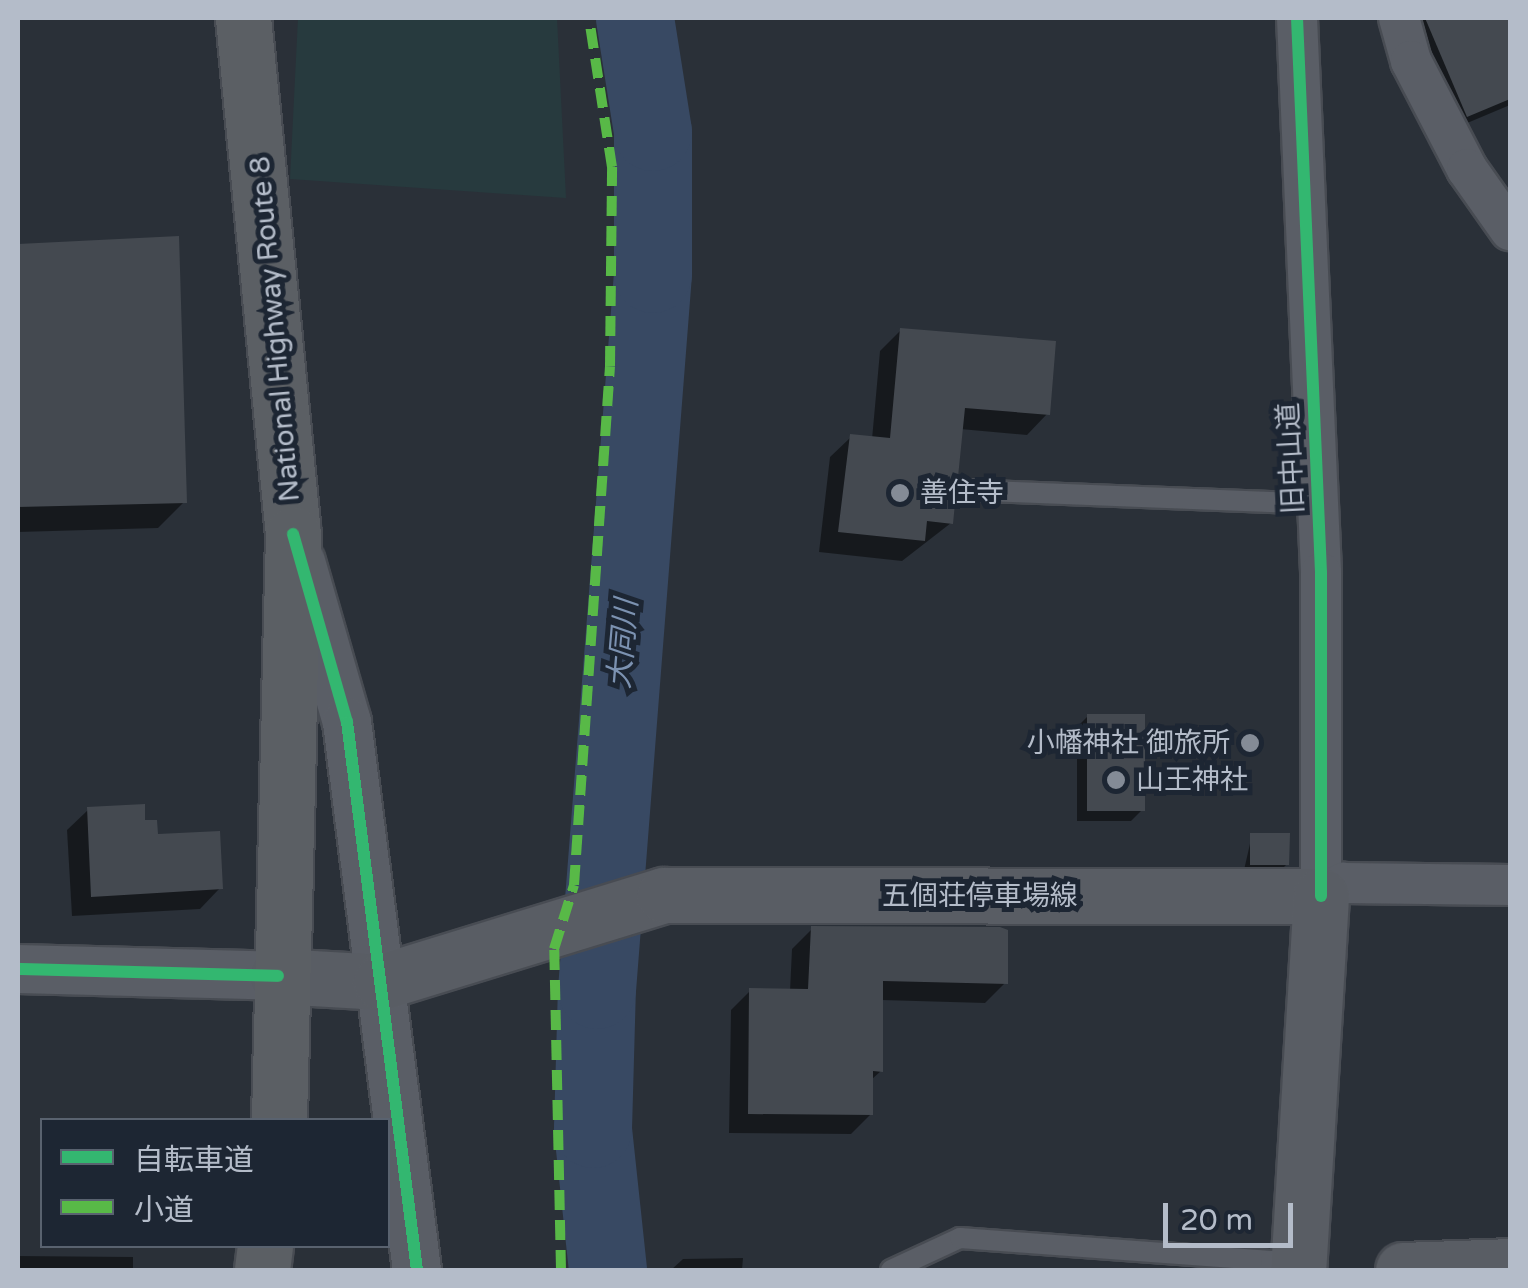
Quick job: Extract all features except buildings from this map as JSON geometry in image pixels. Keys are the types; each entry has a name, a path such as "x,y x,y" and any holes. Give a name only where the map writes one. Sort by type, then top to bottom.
{"highway":[{"name":"National Highway Route 8","path":"243,18 294,534 278,976 285,1070 279,1118"}],"main road":[{"name":"五個荘停車場線","path":"278,976 381,982 578,917 664,895 1320,896"},
{"path":"1298,1270 1320,896"},
{"path":"1403,1270 1510,1266"}],"street":[{"name":"旧中山道","path":"1297,18 1318,504 1320,896"},
{"path":"1399,18 1411,61 1467,168 1510,230"},
{"path":"294,534 347,722 417,1270"},
{"path":"1320,896 1343,883 1510,885"},
{"path":"18,969 278,976"}],"lane":[{"path":"960,490 1318,504"},
{"path":"891,1270 960,1238 1271,1261 1288,1270"}],"green space":[{"path":"298,18 557,18 566,198 290,179"}],"waterway":[{"name":"大同川","path":"608,1270 593,1129 597,990 653,274 653,132 635,18"}],"marked path":[{"path":"561,1270 554,949 574,885 610,366 612,167 589,18"}],"cycle path":[{"path":"1297,18 1321,573 1321,896"},
{"path":"293,534 347,722 417,1270"},
{"path":"18,969 278,976"}],"place":[{"name":"善住寺","path":"900,493"},
{"name":"小幡神社 御旅所","path":"1250,743"},
{"name":"山王神社","path":"1116,780"}]}
